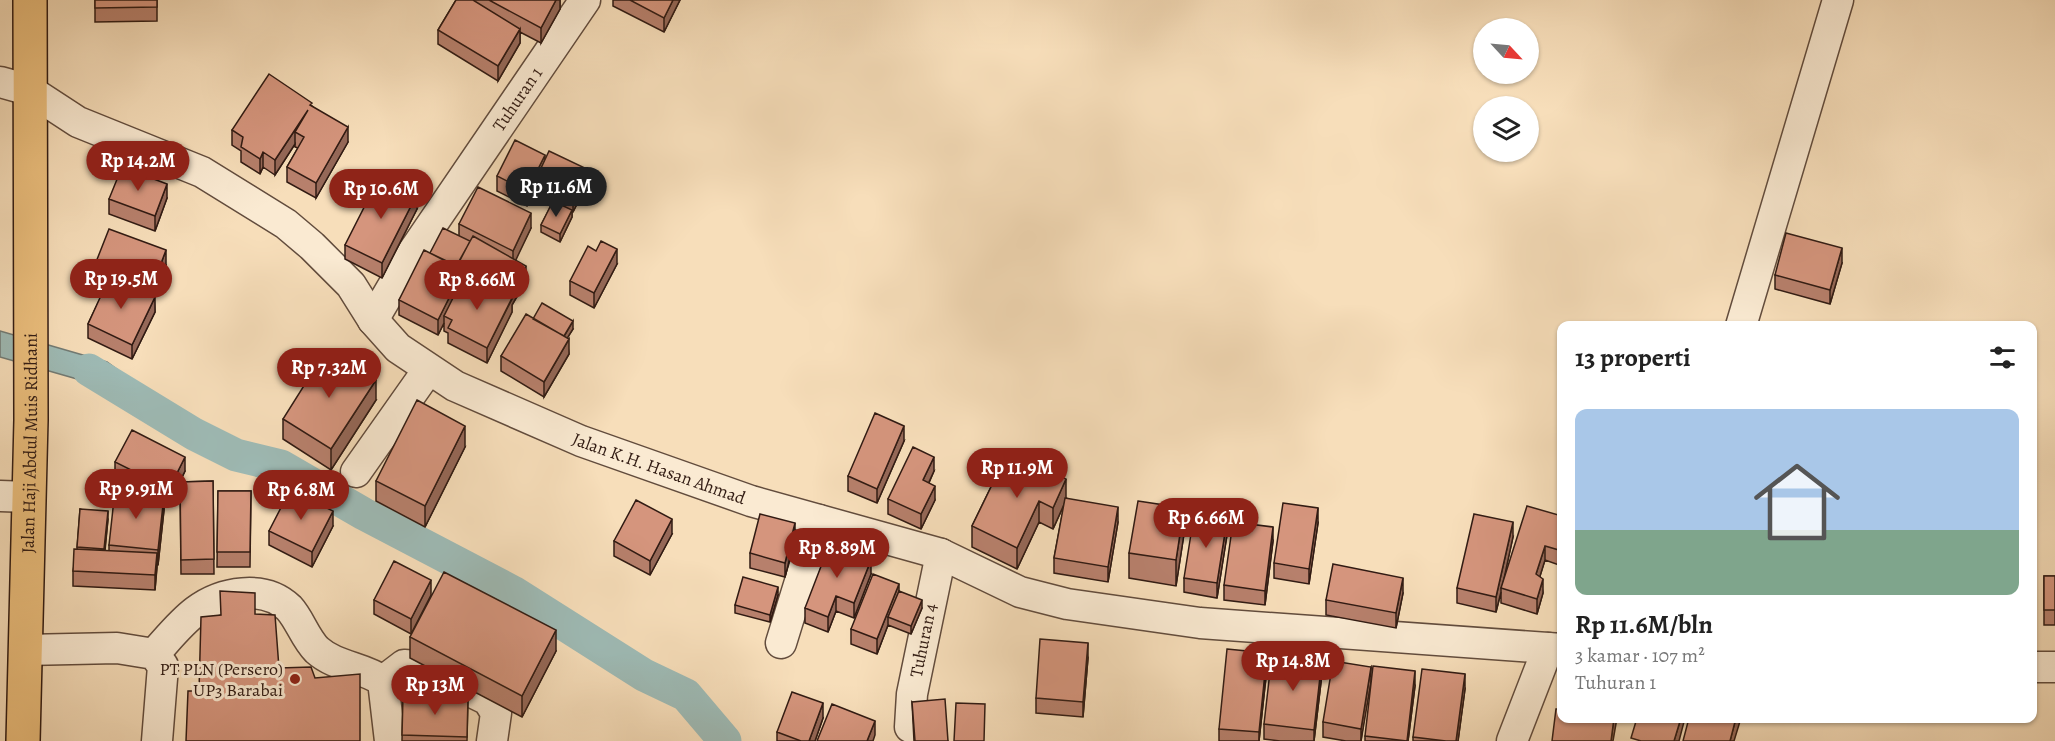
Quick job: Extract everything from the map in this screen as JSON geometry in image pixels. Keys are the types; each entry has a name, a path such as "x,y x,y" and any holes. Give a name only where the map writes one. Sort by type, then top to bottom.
{"main road":[{"name":"Jalan Haji Abdul Muis Ridhani","path":"23,741 25,650 15,497 31,420 32,291 15,86 30,0"}],"street":[{"name":"Tuhuran 1","path":"373,320 413,252 585,0"},
{"path":"1742,321 1838,0"},
{"name":"Jalan K.H. Hasan Ahmad","path":"15,86 78,122 202,172 286,224 351,285 373,320 398,348 455,386 581,441 751,501 941,554 1020,592 1067,604 1200,623 1555,649"},
{"path":"356,472 428,370"},
{"path":"781,644 819,520"},
{"name":"Tuhuran 4","path":"910,727 912,694 941,554"},
{"path":"154,654 196,611 226,595 263,592 288,608 317,650 339,663 372,673 383,681 390,741"},
{"path":"25,650 117,648 154,654 163,666 157,741"},
{"path":"1512,741 1555,649"},
{"path":"383,681 404,665 418,666 488,700 496,713 492,741"},
{"path":"2037,667 2055,666"}],"water":[{"path":"0,331 107,362 129,378 127,396 107,393 77,379 0,357"}],"building":[{"path":"95,0 157,0 157,7 95,8"},
{"path":"456,0 473,0 520,29 498,66 438,30"},
{"path":"489,0 556,0 541,28"},
{"path":"630,0 673,0 664,18"},
{"path":"269,74 312,103 310,105 348,127 316,183 287,167 304,137 295,132 308,110 275,160 263,152 260,159 241,147 243,137 232,130"},
{"path":"515,140 545,155 527,191 497,176"},
{"path":"549,151 587,169 573,197 536,179"},
{"path":"122,167 167,184 155,216 109,199"},
{"path":"380,176 417,194 382,263 345,245"},
{"path":"478,187 531,213 513,251 459,224"},
{"path":"553,201 572,210 560,234 541,225"},
{"path":"443,228 470,241 457,266 430,253"},
{"path":"109,229 166,250 153,285 96,262"},
{"path":"1786,233 1842,248 1830,290 1775,275"},
{"path":"473,236 526,266 512,292 458,263"},
{"path":"601,241 617,249 594,293 570,281 588,246 596,251"},
{"path":"424,250 463,270 438,320 399,300"},
{"path":"465,274 512,298 487,348 448,328 452,320 444,316"},
{"path":"110,276 155,297 132,345 88,324"},
{"path":"542,303 573,321 564,336 533,319"},
{"path":"526,314 569,339 544,382 501,356"},
{"path":"327,349 376,380 331,449 283,419"},
{"path":"417,400 465,426 425,506 376,481"},
{"path":"875,413 904,426 877,489 848,476"},
{"path":"132,430 185,457 169,489 115,462"},
{"path":"913,447 934,457 923,480 935,486 921,514 888,499"},
{"path":"1008,452 1066,479 1053,508 1039,501 1017,548 972,526"},
{"path":"213,481 214,559 181,560 180,482"},
{"path":"115,490 164,496 158,550 109,545"},
{"path":"290,490 333,511 312,552 269,531"},
{"path":"218,491 251,491 250,552 217,552"},
{"path":"1065,498 1118,507 1108,567 1054,558"},
{"path":"636,500 672,519 650,561 614,541"},
{"path":"1138,501 1184,508 1176,560 1129,553"},
{"path":"1283,503 1318,508 1309,569 1274,563"},
{"path":"1527,506 1557,515 1557,549 1545,546 1536,574 1543,579 1537,599 1501,588"},
{"path":"80,509 108,511 104,549 77,547"},
{"path":"760,514 795,523 785,563 750,553"},
{"path":"1474,514 1513,522 1496,597 1457,588"},
{"path":"1194,515 1227,520 1217,583 1184,578"},
{"path":"1233,522 1273,527 1265,591 1224,585"},
{"path":"830,543 871,560 854,603 836,596 828,617 805,608"},
{"path":"74,549 157,553 155,575 73,571"},
{"path":"394,561 431,580 411,619 374,600"},
{"path":"1333,564 1403,578 1396,613 1326,600"},
{"path":"444,572 556,630 522,696 410,637"},
{"path":"873,574 899,584 877,639 851,629"},
{"path":"2044,576 2055,576 2055,610 2044,610"},
{"path":"743,577 778,587 770,615 735,605"},
{"path":"220,591 255,593 255,614 275,615 279,668 311,667 315,678 360,674 360,741 186,741 188,691 199,691 201,617 221,615"},
{"path":"899,591 922,600 911,626 888,617"},
{"path":"1040,639 1088,643 1083,702 1036,698"},
{"path":"1227,649 1267,653 1259,732 1219,729"},
{"path":"1272,654 1322,659 1314,730 1264,724"},
{"path":"1333,661 1371,667 1361,729 1323,722"},
{"path":"1373,666 1415,671 1407,741 1365,736"},
{"path":"1422,669 1465,674 1456,741 1413,737"},
{"path":"792,692 823,703 809,741 801,741 777,732"},
{"path":"403,696 468,698 467,737 402,735"},
{"path":"945,699 948,741 915,741 912,702"},
{"path":"956,703 985,704 984,741 954,741"},
{"path":"832,704 875,721 867,741 817,741"},
{"path":"1556,709 1557,723 1613,723 1611,741 1552,741"},
{"path":"1636,723 1679,723 1674,741 1641,741 1631,738"},
{"path":"1688,723 1735,723 1730,741 1683,741"}],"waterway":[{"path":"89,370 194,434 236,455 281,466 364,514 513,592 644,675 686,695 725,741"}],"place":[{"name":"PT PLN (Persero) UP3 Barabai","path":"295,679"}]}
